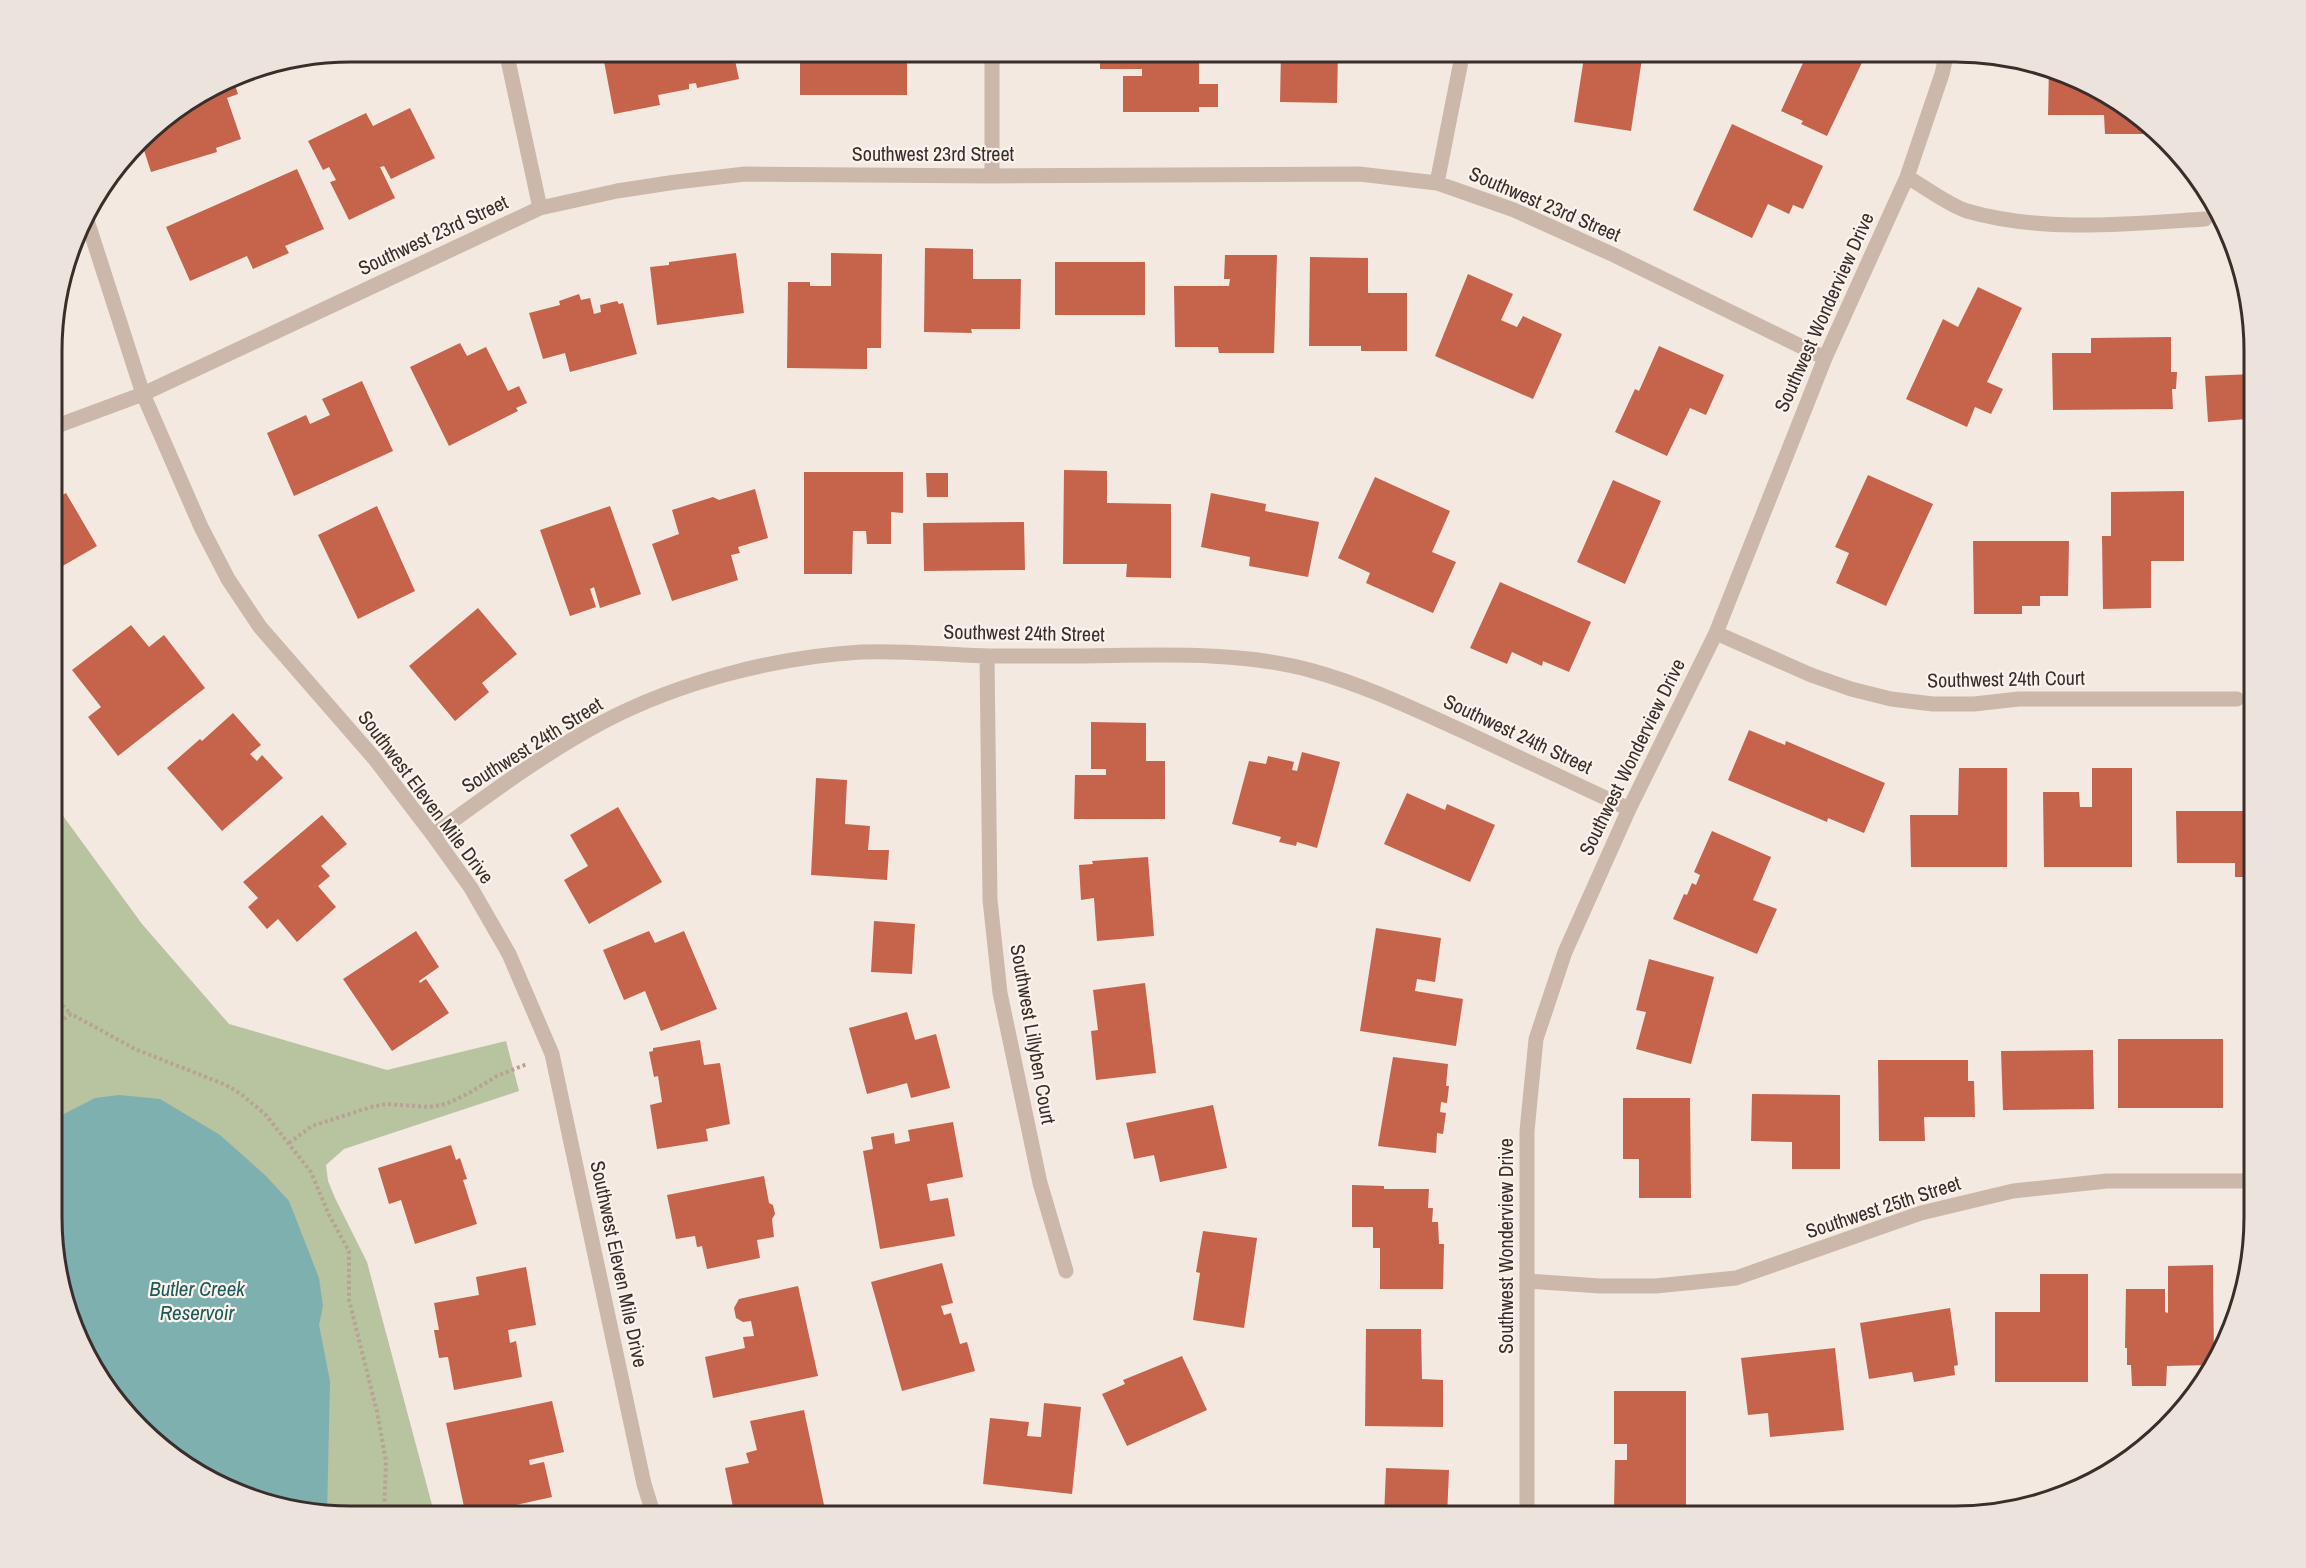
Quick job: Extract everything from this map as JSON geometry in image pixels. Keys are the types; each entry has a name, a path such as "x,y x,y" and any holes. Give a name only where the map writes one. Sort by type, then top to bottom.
{"street":[{"path":"508,62 540,208"},
{"path":"992,62 992,176"},
{"path":"1437,183 1461,62"},
{"name":"Southwest Wonderview Drive","path":"1527,1506 1527,1131 1536,1039 1565,952 1629,809 1716,633 1825,358 1907,177 1945,62"},
{"name":"Southwest 23rd Street","path":"62,424 143,394 540,208 641,188 745,174 992,176 1359,174 1437,183 1524,214 1614,255 1825,358"},
{"path":"1907,177 1966,210 2012,219 2060,224 2107,225 2205,219"},
{"name":"Southwest Eleven Mile Drive","path":"89,227 143,394 201,527 228,579 260,627 374,758 433,835 471,888 509,954 552,1054 644,1484 651,1506"},
{"name":"Southwest 24th Court","path":"1716,633 1811,675 1851,689 1901,700 1933,704 1974,704 2019,699 2238,699"},
{"name":"Southwest 24th Street","path":"433,835 525,769 603,722 644,702 729,673 817,656 906,651 987,656 1213,657 1264,661 1309,669 1355,683 1397,701 1629,809"},
{"name":"Southwest Lillyben Court","path":"987,656 990,900 1000,993 1040,1183 1066,1271"},
{"name":"Southwest 25th Street","path":"1527,1281 1600,1286 1656,1286 1736,1278 1921,1213 2013,1191 2107,1181 2244,1181"}],"path":[{"path":"62,1006 70,1014 135,1049 226,1085 240,1094 266,1115 311,1172 349,1251 349,1300 369,1378 386,1461 384,1506"},
{"path":"62,1020 70,1014"},
{"path":"289,1143 312,1126 371,1107 386,1104 429,1107 446,1104 497,1076 552,1054"}],"green space":[{"path":"62,814 142,924 229,1024 387,1070 506,1041 519,1091 344,1149 326,1165 328,1181 335,1198 367,1262 432,1506 313,1504 276,1497 240,1485 190,1458 160,1435 133,1408 110,1378 83,1328 71,1292 62,1236"}],"water":[{"name":"Butler Creek Reservoir","path":"119,1095 160,1099 220,1135 266,1176 289,1201 319,1278 323,1306 319,1325 330,1381 327,1505 276,1497 240,1485 190,1458 146,1422 121,1393 100,1362 83,1328 71,1292 62,1236 62,1115 95,1098"}],"building":[{"path":"604,62 735,62 739,79 697,88 696,83 689,84 689,89 658,95 660,105 614,114"},
{"path":"800,62 907,62 907,95 800,95"},
{"path":"1100,62 1199,62 1199,84 1218,84 1218,107 1199,107 1199,112 1123,112 1123,76 1142,76 1142,69 1100,69"},
{"path":"1281,62 1338,62 1337,103 1280,102"},
{"path":"1583,62 1641,62 1631,131 1574,122"},
{"path":"1803,62 1862,62 1827,136 1801,124 1803,121 1781,111"},
{"path":"2049,77 2100,100 2147,134 2105,134 2104,115 2048,115"},
{"path":"235,85 238,94 227,98 241,139 216,148 217,152 151,172 143,149 146,146 190,110"},
{"path":"410,108 435,158 391,179 384,166 380,167 395,198 349,220 330,182 336,180 329,167 323,170 308,141 366,113 373,126"},
{"path":"1732,124 1823,166 1803,209 1793,205 1789,214 1768,204 1752,238 1693,210"},
{"path":"297,169 324,229 285,246 289,253 253,269 247,256 190,281 166,227"},
{"path":"925,248 973,249 973,279 1021,279 1020,329 971,329 972,333 924,332"},
{"path":"736,253 744,313 657,325 650,267 669,265 669,262"},
{"path":"831,253 882,254 881,348 867,348 867,369 787,368 788,282 810,282 810,286 831,286"},
{"path":"1225,255 1277,255 1274,353 1219,353 1218,347 1175,347 1174,286 1229,286 1230,279 1224,279"},
{"path":"1310,257 1368,258 1368,293 1407,293 1407,351 1361,351 1361,346 1309,346"},
{"path":"1055,262 1145,262 1145,315 1055,315"},
{"path":"1468,274 1513,294 1501,320 1517,327 1523,316 1562,334 1533,399 1435,356"},
{"path":"1978,287 2022,308 1987,382 2003,389 1991,414 1975,407 1967,427 1906,399 1943,319 1958,327"},
{"path":"579,294 581,300 590,298 594,314 601,312 600,305 617,301 619,304 623,303 637,354 570,372 565,353 543,359 529,313 560,305 559,301"},
{"path":"2171,337 2171,372 2177,372 2176,389 2172,389 2173,409 2053,410 2052,353 2091,353 2091,338"},
{"path":"460,343 467,356 486,347 508,391 519,386 527,403 516,408 518,411 449,446 410,367"},
{"path":"1659,346 1724,375 1706,415 1690,408 1667,456 1615,432 1635,389 1639,391"},
{"path":"2244,374 2244,419 2208,422 2205,376"},
{"path":"362,381 393,451 294,496 267,433 306,415 310,424 330,415 322,399"},
{"path":"1064,470 1107,471 1107,503 1171,504 1171,578 1126,577 1127,564 1063,564"},
{"path":"804,472 903,472 903,513 891,512 891,544 867,544 866,531 853,531 852,574 804,574"},
{"path":"926,473 948,473 948,497 927,497"},
{"path":"1868,475 1933,504 1886,606 1836,583 1849,553 1835,547"},
{"path":"1375,477 1450,511 1432,552 1456,562 1433,613 1366,583 1370,573 1338,558"},
{"path":"1613,480 1661,501 1625,584 1577,562"},
{"path":"755,489 768,538 738,547 740,553 731,555 738,580 672,601 652,544 679,534 672,510 713,497 719,500"},
{"path":"2184,491 2184,561 2151,561 2151,608 2103,609 2102,536 2111,536 2111,492"},
{"path":"66,493 97,546 62,566 62,495"},
{"path":"1211,493 1266,504 1265,511 1319,522 1308,577 1249,566 1250,557 1201,547"},
{"path":"377,506 415,591 358,619 318,535"},
{"path":"610,506 641,594 600,608 594,587 590,589 596,607 570,616 540,530"},
{"path":"1024,522 1025,570 924,571 923,523"},
{"path":"1973,541 2069,541 2068,596 2040,596 2040,606 2022,606 2022,614 1974,614"},
{"path":"1500,582 1591,622 1569,672 1543,661 1542,666 1512,652 1507,664 1470,648"},
{"path":"478,608 517,654 482,683 489,692 455,721 409,666"},
{"path":"131,625 149,647 164,635 205,688 118,756 88,717 101,707 72,670"},
{"path":"233,713 261,745 250,754 257,761 262,755 283,778 222,831 167,768"},
{"path":"1091,722 1146,723 1146,761 1165,761 1165,819 1074,819 1075,775 1106,775 1106,769 1091,769"},
{"path":"1749,730 1785,745 1786,741 1885,783 1864,833 1828,818 1827,822 1728,780"},
{"path":"1302,752 1340,762 1317,848 1297,842 1296,846 1279,842 1281,837 1232,824 1249,761 1266,764 1268,756 1294,762 1292,770 1297,771"},
{"path":"1959,768 2007,768 2007,867 1911,867 1910,815 1958,815"},
{"path":"2092,768 2132,768 2132,867 2044,867 2043,792 2079,792 2080,807 2092,807"},
{"path":"816,778 847,780 845,824 870,826 868,850 889,850 887,880 811,875"},
{"path":"1407,793 1445,810 1447,804 1495,825 1470,882 1384,844"},
{"path":"618,807 662,882 589,924 564,880 588,866 570,835"},
{"path":"2176,811 2244,811 2244,877 2235,877 2235,863 2177,863"},
{"path":"322,815 347,844 321,866 330,876 318,886 336,907 297,942 278,919 267,929 248,907 258,898 243,882"},
{"path":"1712,831 1771,857 1753,900 1777,909 1757,954 1673,919 1684,894 1687,895 1692,883 1696,885 1700,875 1694,872"},
{"path":"1148,857 1154,936 1097,941 1094,898 1081,900 1079,865 1093,864 1092,861"},
{"path":"874,921 915,924 912,974 871,972"},
{"path":"1376,928 1441,938 1435,982 1417,979 1415,991 1463,999 1456,1046 1360,1031"},
{"path":"416,931 439,967 419,981 420,983 426,979 449,1013 392,1051 343,979"},
{"path":"649,931 655,943 684,931 717,1009 661,1031 645,991 624,1000 603,950"},
{"path":"1649,959 1714,977 1691,1064 1636,1049 1646,1012 1636,1010"},
{"path":"1145,983 1156,1073 1096,1080 1091,1031 1098,1030 1093,990"},
{"path":"907,1012 915,1040 936,1034 950,1088 911,1098 907,1083 867,1094 849,1028"},
{"path":"2118,1039 2223,1039 2223,1108 2118,1108"},
{"path":"700,1040 704,1065 720,1063 730,1124 706,1129 708,1141 657,1149 650,1105 662,1102 658,1076 654,1077 649,1052 653,1051 653,1048"},
{"path":"2093,1050 2094,1109 2003,1110 2001,1051"},
{"path":"1393,1057 1448,1064 1447,1103 1441,1102 1440,1112 1446,1113 1443,1134 1437,1133 1436,1153 1378,1146"},
{"path":"1878,1060 1968,1060 1968,1081 1974,1081 1975,1117 1924,1117 1925,1141 1879,1141"},
{"path":"1752,1094 1840,1095 1840,1169 1792,1169 1792,1142 1751,1141"},
{"path":"1623,1098 1690,1098 1691,1198 1639,1198 1639,1159 1623,1159"},
{"path":"1213,1105 1227,1168 1160,1182 1154,1155 1134,1159 1126,1123"},
{"path":"953,1122 963,1177 927,1184 930,1201 948,1198 955,1236 880,1249 863,1151 873,1149 871,1137 894,1133 895,1144 910,1141 908,1130"},
{"path":"451,1145 456,1160 460,1158 467,1179 463,1180 477,1224 415,1244 401,1200 389,1204 378,1168"},
{"path":"764,1176 769,1203 773,1205 775,1214 772,1219 774,1237 757,1240 760,1258 707,1269 702,1246 697,1247 695,1236 676,1239 667,1195"},
{"path":"1352,1185 1384,1186 1384,1189 1429,1189 1428,1208 1433,1208 1432,1222 1438,1222 1439,1244 1444,1244 1443,1289 1380,1289 1380,1248 1373,1248 1373,1227 1352,1227"},
{"path":"1203,1231 1257,1238 1244,1328 1193,1320 1200,1273 1196,1272"},
{"path":"942,1263 953,1303 941,1306 944,1315 951,1313 960,1344 967,1342 975,1371 902,1391 871,1282"},
{"path":"2213,1265 2214,1347 2204,1365 2167,1366 2166,1386 2132,1386 2131,1365 2127,1365 2127,1348 2125,1348 2126,1289 2165,1289 2165,1312 2168,1313 2168,1266"},
{"path":"526,1267 536,1325 508,1330 510,1343 516,1341 522,1377 454,1390 448,1357 439,1358 434,1330 439,1330 434,1303 479,1295 476,1277"},
{"path":"2040,1274 2088,1274 2088,1382 1995,1382 1995,1312 2040,1312"},
{"path":"798,1286 818,1376 713,1398 705,1357 745,1348 743,1337 754,1336 751,1321 743,1322 736,1318 734,1308 739,1299"},
{"path":"1950,1308 1958,1365 1954,1366 1955,1375 1914,1382 1912,1372 1869,1379 1860,1323"},
{"path":"1366,1329 1421,1329 1422,1379 1443,1380 1443,1427 1365,1426"},
{"path":"1835,1348 1844,1430 1770,1437 1768,1413 1748,1415 1741,1358"},
{"path":"1182,1356 1207,1410 1127,1446 1102,1394 1125,1384 1123,1380"},
{"path":"1614,1391 1686,1391 1686,1506 1614,1506 1615,1460 1627,1460 1627,1444 1614,1444"},
{"path":"552,1401 564,1452 529,1460 530,1465 544,1462 552,1497 511,1506 464,1506 446,1423"},
{"path":"1044,1403 1081,1407 1072,1494 983,1484 990,1418 1029,1422 1027,1436 1041,1437"},
{"path":"804,1410 824,1505 733,1506 725,1468 749,1463 746,1453 757,1450 750,1421"},
{"path":"1386,1468 1449,1470 1447,1506 1384,1506"}]}
